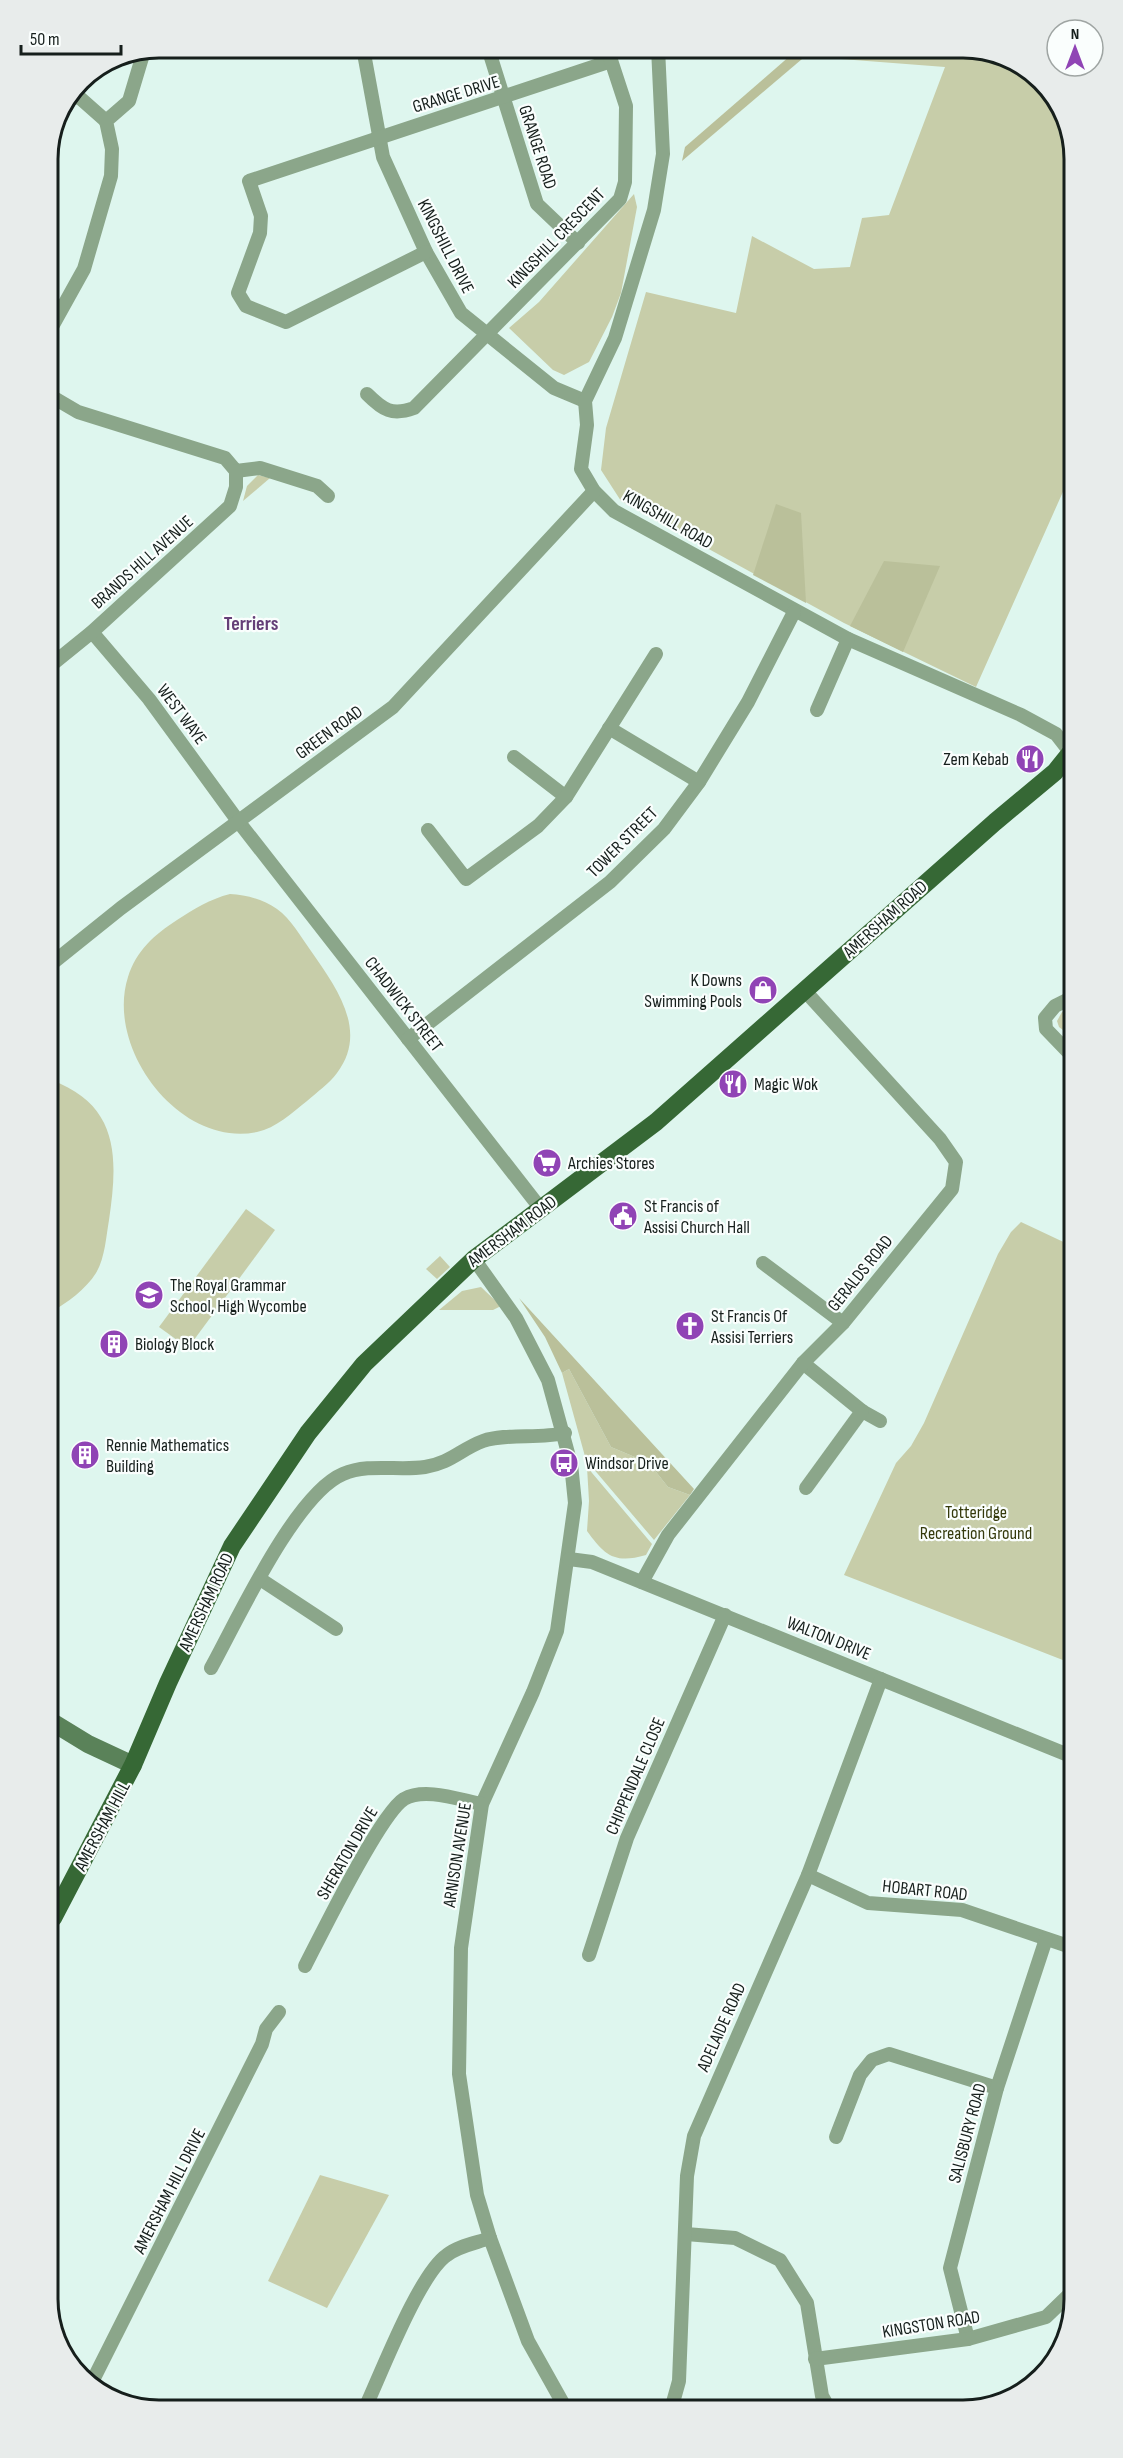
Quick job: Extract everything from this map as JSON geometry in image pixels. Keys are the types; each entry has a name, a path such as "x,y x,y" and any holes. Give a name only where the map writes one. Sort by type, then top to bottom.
{"main road":[{"name":"AMERSHAM ROAD","path":"133,1765 168,1683 232,1546 295,1452 364,1365 474,1259 656,1122 995,822 1055,772 1064,760"},
{"name":"AMERSHAM HILL","path":"58,1908 133,1765"}],"street":[{"name":"KINGSHILL DRIVE","path":"365,58 383,157 426,252 460,313 554,388 585,401"},
{"name":"GRANGE ROAD","path":"491,58 537,204 579,243"},
{"name":"GRANGE DRIVE","path":"426,252 286,322 246,306 238,293 260,233 261,216 249,181 379,136 503,98 600,59"},
{"name":"KINGSHILL CRESCENT","path":"367,394 381,408 400,413 414,408 620,199 625,182 626,106 610,59"},
{"name":"KINGSHILL ROAD","path":"659,59 663,154 654,210 615,338 585,401 587,425 581,469 594,491 614,511 794,612 848,639 1021,715 1056,734 1064,744"},
{"path":"106,121 129,101 141,60"},
{"path":"59,303 84,269 111,176 112,149 106,121 79,98"},
{"path":"59,401 78,412 225,458 236,471 260,468 317,486 328,496"},
{"name":"BRANDS HILL AVENUE","path":"59,659 92,632 230,506 236,487 236,471"},
{"name":"GREEN ROAD","path":"59,958 238,821 393,707 594,491"},
{"name":"TOWER STREET","path":"408,1039 610,882 664,829 699,782 748,702 794,612"},
{"name":"WEST WAYE","path":"92,632 149,699 238,821"},
{"path":"817,710 848,639"},
{"path":"428,830 466,879 538,826 566,797 656,654"},
{"path":"609,728 699,782"},
{"path":"514,757 566,797"},
{"name":"CHADWICK STREET","path":"238,821 541,1209"},
{"name":"GERALDS ROAD","path":"642,1582 668,1535 803,1363 843,1323 952,1189 956,1162 940,1140 805,991"},
{"path":"1064,1002 1055,1006 1046,1018 1046,1029 1064,1048"},
{"name":"ARNISON AVENUE","path":"474,1259 530,1341 548,1380 565,1433 575,1503 569,1559 557,1631 533,1692 482,1804 461,1948 459,2074 471,2165 490,2238 528,2341 560,2400"},
{"path":"763,1263 843,1323"},
{"path":"803,1363 862,1411 880,1421"},
{"path":"806,1488 862,1411"},
{"path":"210,1668 293,1524 312,1498 342,1474 361,1468 423,1467 446,1463 483,1441 565,1433"},
{"name":"WALTON DRIVE","path":"569,1559 592,1562 1064,1753"},
{"path":"260,1579 336,1629"},
{"name":"CHIPPENDALE CLOSE","path":"589,1955 627,1838 725,1615"},
{"name":"ADELAIDE ROAD","path":"674,2400 680,2381 687,2175 694,2136 808,1875 881,1679"},
{"path":"58,1726 88,1744 133,1765"},
{"name":"SHERATON DRIVE","path":"305,1966 345,1890 391,1812 405,1799 417,1796 442,1796 482,1804"},
{"name":"HOBART ROAD","path":"808,1875 868,1903 963,1910 1064,1945"},
{"name":"SALISBURY ROAD","path":"968,2339 950,2268 996,2088 1046,1939"},
{"name":"AMERSHAM HILL DRIVE","path":"95,2376 262,2044 266,2029 279,2012"},
{"path":"836,2137 860,2075 872,2060 889,2054 996,2088"},
{"path":"686,2234 735,2238 780,2260 807,2304 815,2359 826,2400"},
{"path":"369,2399 422,2287 441,2259 449,2253 490,2238"},
{"name":"KINGSTON ROAD","path":"815,2359 968,2339 1046,2317 1064,2300"}],"green space":[{"path":"787,59 802,59 682,161 685,147"},
{"path":"839,59 970,59 996,64 1025,79 1044,98 1059,127 1064,146 1064,489 976,687 844,623 621,501 601,470 606,428 646,292 736,313 752,236 814,269 850,267 862,218 889,215 945,67"},
{"path":"634,194 637,207 621,293 612,317 589,362 564,375 553,370 509,328 539,302"},
{"path":"258,475 270,478 243,501 247,486"},
{"path":"776,504 801,513 806,603 753,575"},
{"path":"884,561 940,566 903,652 850,626"},
{"path":"230,894 260,900 277,909 287,918 339,994 349,1025 350,1041 346,1057 334,1077 283,1120 257,1132 228,1133 201,1125 176,1109 155,1087 138,1062 128,1034 124,1005 128,977 136,959 147,944 169,925 190,912"},
{"path":"1064,1011 1064,1031 1059,1027 1057,1021"},
{"path":"59,1084 74,1091 90,1104 102,1119 113,1155 112,1197 103,1254 92,1279 70,1300 58,1307"},
{"path":"246,1209 275,1230 188,1348 159,1327"},
{"name":"Totteridge Recreation Ground","path":"1021,1222 1064,1242 1064,1661 844,1575 896,1463 911,1446 924,1423 998,1254 1011,1232"},
{"path":"440,1256 450,1267 437,1279 426,1269"},
{"path":"481,1287 501,1306 493,1310 439,1310 462,1291"},
{"path":"519,1298 694,1489 690,1495 668,1487 649,1463 611,1447 569,1369 562,1373 545,1337"},
{"path":"569,1369 611,1447 649,1463 668,1487 690,1495 654,1540 586,1460 562,1373"},
{"path":"587,1467 652,1544 646,1555 626,1559 612,1556 599,1547 587,1531 589,1501"},
{"path":"320,2175 389,2195 327,2308 268,2281"}],"place":[{"name":"Zem Kebab","path":"1030,759"},
{"name":"K Downs Swimming Pools","path":"763,990"},
{"name":"Magic Wok","path":"733,1084"},
{"name":"Archies Stores","path":"547,1163"},
{"name":"St Francis of Assisi Church Hall","path":"623,1216"},
{"name":"The Royal Grammar School, High Wycombe","path":"149,1295"},
{"name":"St Francis Of Assisi Terriers","path":"690,1326"},
{"name":"Biology Block","path":"114,1344"},
{"name":"Rennie Mathematics Building","path":"85,1455"},
{"name":"Windsor Drive","path":"564,1463"}],"district":[{"name":"Terriers","path":"251,623"}]}
